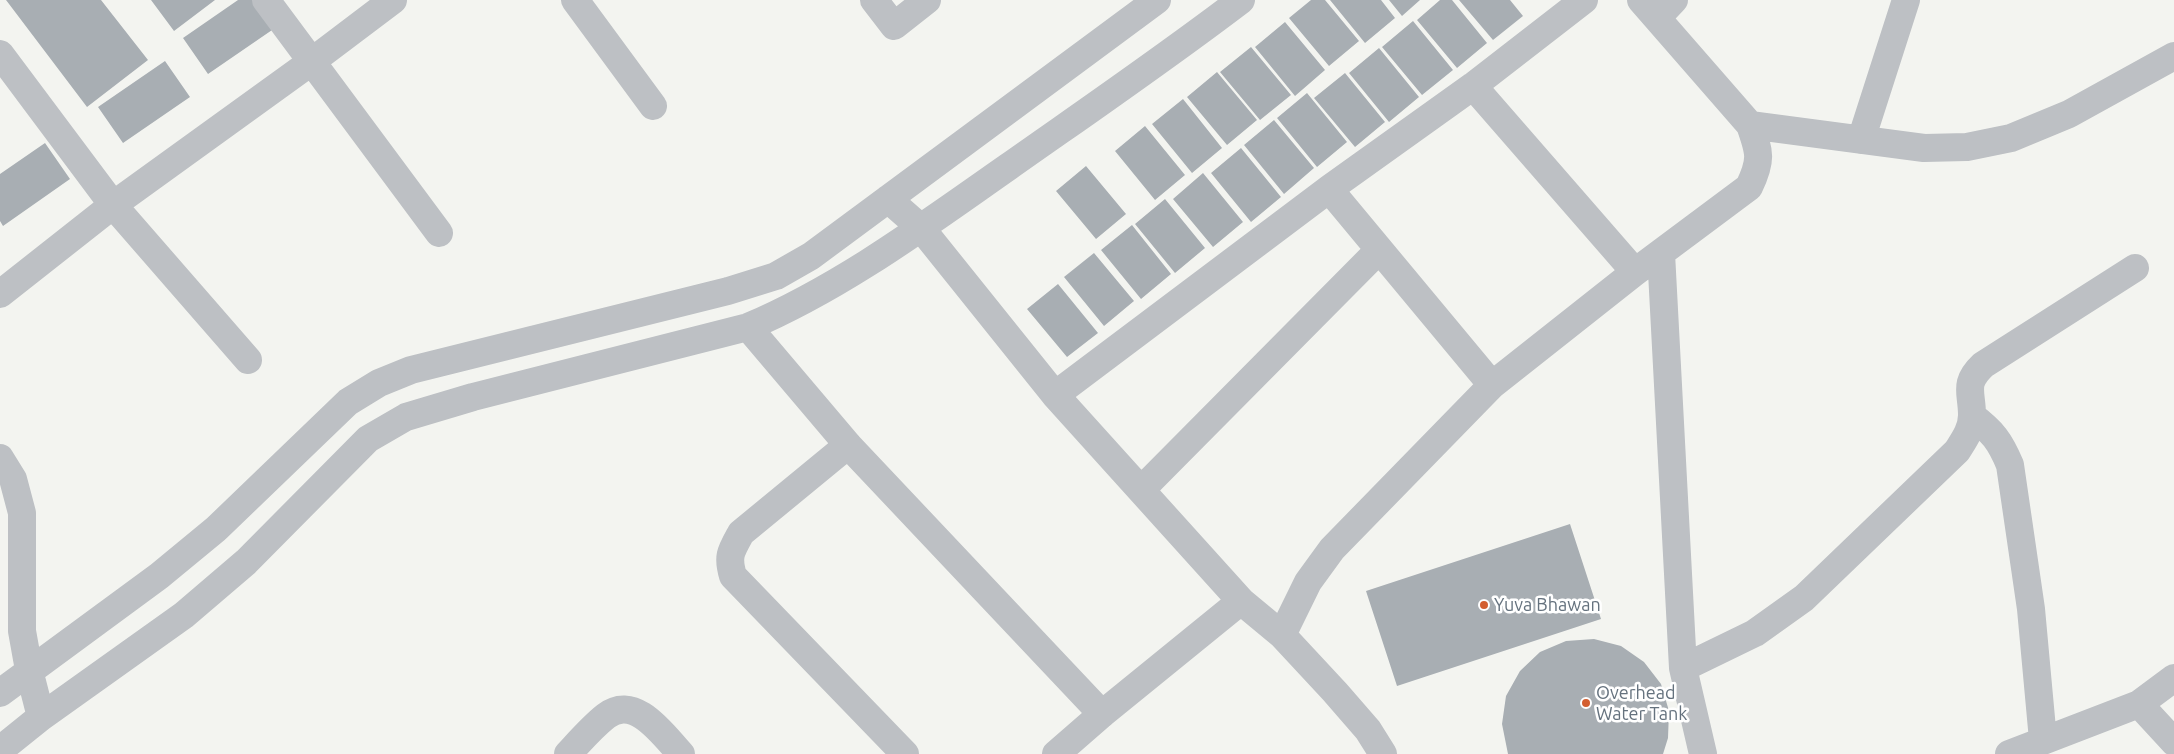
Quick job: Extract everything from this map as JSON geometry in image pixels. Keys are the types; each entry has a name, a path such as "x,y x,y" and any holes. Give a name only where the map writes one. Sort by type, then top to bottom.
{"street":[{"path":"266,0 439,232"},
{"path":"0,294 113,205 311,62 393,0"},
{"path":"575,0 653,106"},
{"path":"874,0 894,26 927,0"},
{"path":"0,693 159,576 216,528 348,402 380,383 411,370 718,293 776,276 811,256 1157,0"},
{"path":"10,748 41,717 184,615 246,562 368,438 406,417 473,397 748,327 788,310 848,276 921,228 1196,35 1241,0"},
{"path":"1056,395 1329,189 1473,86 1584,0"},
{"path":"1861,140 1906,0"},
{"path":"1282,635 1308,582 1332,549 1492,385 1635,272 1749,187 1758,168 1758,149 1750,125 1658,6"},
{"path":"0,54 113,205 248,360"},
{"path":"1750,125 1924,148 1967,147 2011,138 2069,114 2174,56"},
{"path":"1473,86 1635,272"},
{"path":"1329,189 1492,385"},
{"path":"888,199 921,228 1056,395 1242,600 1282,635 1352,711 1384,754"},
{"path":"1141,490 1379,250"},
{"path":"1661,253 1683,668 1703,754"},
{"path":"1683,668 1755,633 1804,598 1957,451 1969,433 1972,416 1969,386 1973,374 1983,365 2135,268"},
{"path":"748,327 848,445 1102,714"},
{"path":"1972,416 1991,430 2002,444 2010,465 2031,609 2042,740"},
{"path":"848,445 741,533 731,550 729,562 733,576 904,754"},
{"path":"0,458 12,479 22,513 22,631 29,670 41,717"},
{"path":"1056,754 1242,600"},
{"path":"2009,754 2139,704 2174,678"},
{"path":"2139,704 2174,742"},
{"path":"568,754 608,714 622,710 635,710 646,718 681,754"}],"building":[{"path":"6,0 101,0 148,60 87,107"},
{"path":"151,0 215,0 174,31"},
{"path":"238,0 255,0 275,28 208,74 183,38"},
{"path":"1311,0 1325,0 1359,41 1329,66 1289,18"},
{"path":"1330,0 1381,0 1395,18 1365,43"},
{"path":"1389,0 1420,0 1402,16"},
{"path":"1440,0 1452,0 1487,43 1457,68 1417,20"},
{"path":"1459,0 1510,0 1523,16 1493,40"},
{"path":"1413,21 1453,70 1422,95 1382,47"},
{"path":"1285,22 1325,70 1295,96 1255,47"},
{"path":"1251,47 1291,95 1260,120 1220,72"},
{"path":"1379,48 1419,97 1389,122 1349,73"},
{"path":"165,61 190,97 123,143 98,107"},
{"path":"1217,72 1257,120 1227,145 1187,97"},
{"path":"1345,73 1385,122 1355,147 1314,98"},
{"path":"1307,93 1347,142 1317,167 1277,118"},
{"path":"1183,99 1222,148 1192,173 1152,124"},
{"path":"1274,120 1314,168 1284,194 1244,145"},
{"path":"1145,126 1185,175 1155,200 1115,151"},
{"path":"45,143 70,179 3,226 0,221 0,174"},
{"path":"1241,148 1281,197 1251,222 1211,173"},
{"path":"1086,166 1126,214 1096,239 1056,191"},
{"path":"1203,173 1243,222 1213,247 1173,199"},
{"path":"1165,199 1205,248 1175,273 1135,224"},
{"path":"1132,225 1171,274 1141,299 1101,250"},
{"path":"1094,253 1134,301 1104,326 1064,277"},
{"path":"1058,284 1098,333 1067,357 1027,309"},
{"name":"Yuva Bhawan","path":"1570,524 1601,619 1397,686 1366,591"},
{"name":"Overhead Water Tank","path":"1594,639 1621,646 1644,662 1661,684 1669,711 1668,738 1663,754 1508,754 1502,724 1506,696 1520,671 1540,652 1566,641"}],"place":[{"name":"Yuva Bhawan","path":"1484,605"},
{"name":"Overhead Water Tank","path":"1586,703"}]}
